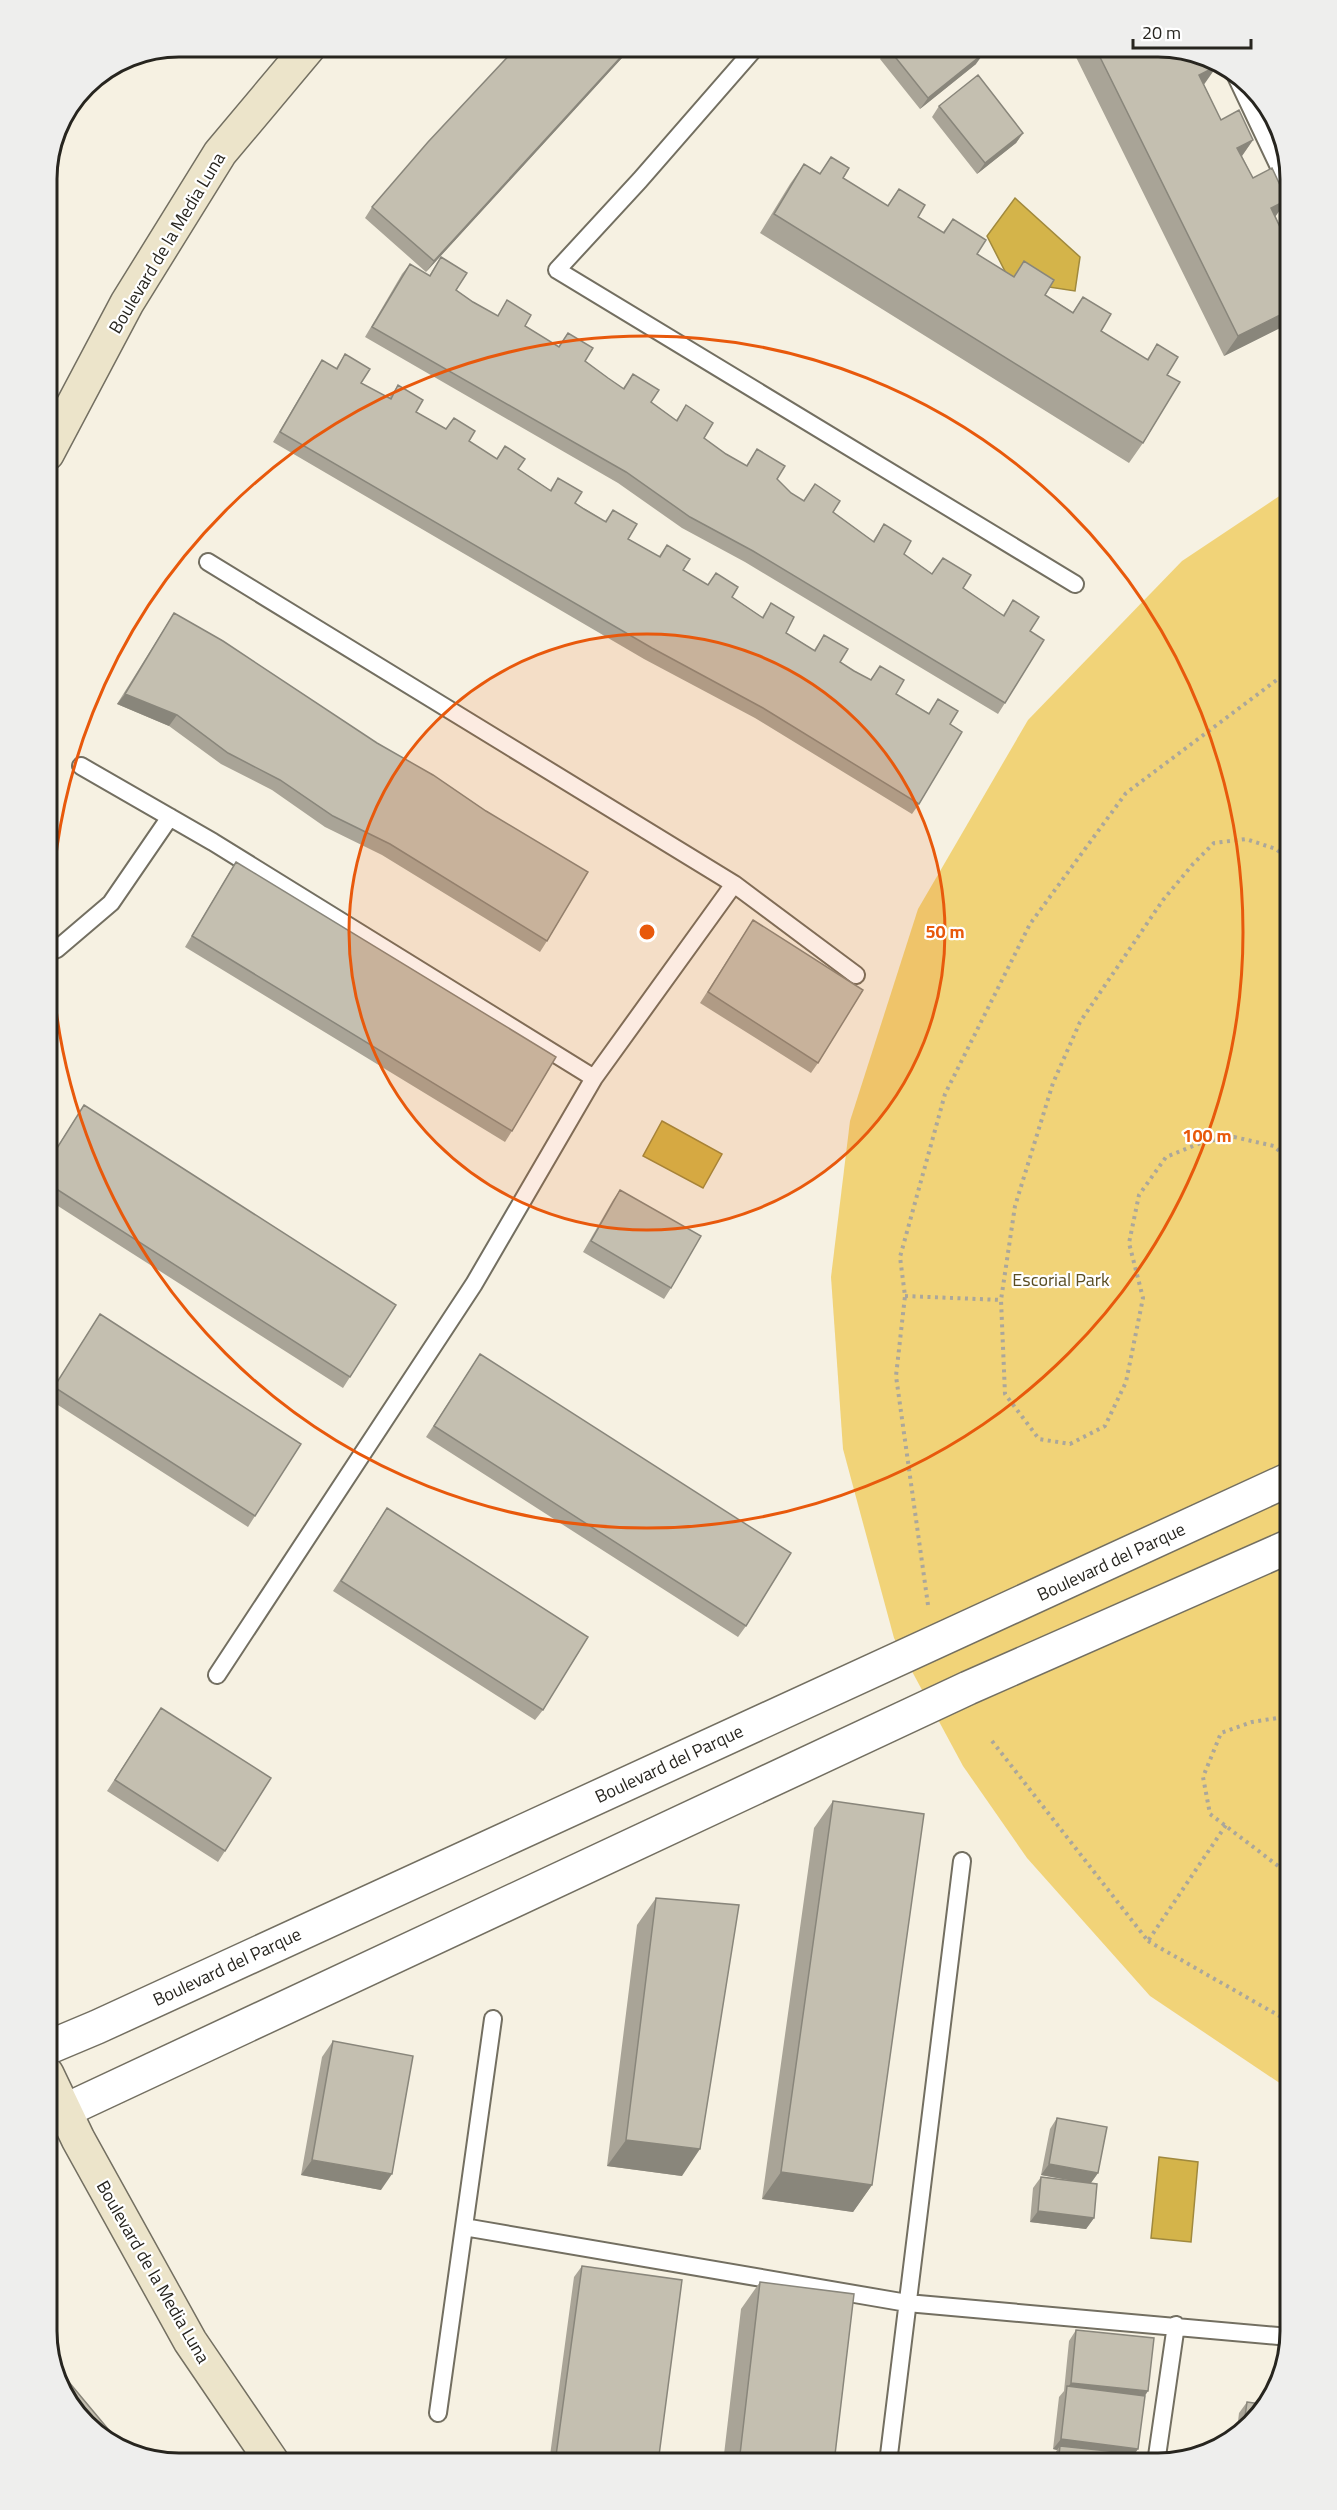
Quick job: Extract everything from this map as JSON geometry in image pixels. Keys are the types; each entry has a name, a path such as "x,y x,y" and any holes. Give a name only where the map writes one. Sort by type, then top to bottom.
{"street":[{"name":"Boulevard de la Media Luna","path":"57,435 127,303 220,153 300,57"},
{"name":"Boulevard del Parque","path":"57,2043 1280,1484"},
{"path":"57,2113 968,1688 1280,1550"},
{"name":"Boulevard de la Media Luna","path":"57,2116 78,2139 190,2341 266,2453"}],"lane":[{"path":"747,57 640,180 557,270 1075,584"},
{"path":"1244,93 1280,168"},
{"path":"208,562 734,884 855,975"},
{"path":"81,766 170,817 594,1078"},
{"path":"57,949 111,903 170,817"},
{"path":"217,1675 474,1284 594,1078 734,884"},
{"path":"889,2453 962,1861"},
{"path":"438,2413 493,2019"},
{"path":"464,2227 907,2302 1280,2336"},
{"path":"1157,2453 1176,2325"}],"path":[{"path":"938,1641 926,1596 896,1376 905,1296 900,1257 945,1094 1030,924 1126,793 1280,678"},
{"path":"1280,852 1246,839 1214,843 1193,864 1163,900 1080,1022 1053,1083 1015,1206 1001,1300 1005,1394 1039,1439 1070,1444 1105,1426 1126,1382 1143,1298 1129,1243 1139,1195 1166,1157 1203,1142 1234,1137 1274,1146 1280,1152"},
{"path":"905,1296 1001,1300"},
{"path":"1280,1718 1252,1722 1221,1733 1203,1777 1210,1814 1280,1867"},
{"path":"992,1741 1148,1941 1280,2016"},
{"path":"1148,1941 1226,1826"}],"green space":[{"name":"Escorial Park","path":"1280,496 1280,2083 1150,1996 1027,1858 963,1766 894,1638 843,1449 831,1277 850,1121 918,909 1028,720 1182,561"}],"shaded area":[{"path":"1015,198 1080,257 1075,291 1010,281 987,236"},
{"path":"662,1121 722,1154 703,1188 643,1156"},
{"path":"1159,2157 1198,2162 1191,2242 1151,2238"}],"building":[{"path":"508,57 621,57 434,261 372,207 428,142"},
{"path":"895,57 979,57 928,98"},
{"path":"1100,57 1166,57 1189,61 1211,69 1199,75 1221,120 1239,110 1253,140 1237,148 1253,178 1272,168 1280,185 1280,204 1271,208 1280,227 1280,315 1238,336"},
{"path":"978,75 1023,133 985,163 939,106"},
{"path":"831,157 849,168 843,178 888,206 899,189 925,205 918,217 944,233 953,219 986,240 977,254 1014,277 1024,261 1054,280 1045,295 1073,313 1083,297 1111,314 1101,331 1148,360 1157,344 1178,357 1167,375 1180,382 1143,443 774,214 804,164 820,174"},
{"path":"441,257 467,273 456,290 473,302 498,316 507,300 531,315 525,326 559,347 568,333 593,348 585,361 624,389 633,374 659,390 651,402 677,421 686,405 713,423 704,438 726,454 747,466 757,449 785,466 777,479 791,493 804,501 815,484 840,501 833,512 874,542 884,524 911,541 904,554 932,574 943,558 971,575 963,588 1004,616 1013,600 1039,617 1030,631 1044,640 1005,703 753,551 690,517 626,472 372,327 410,264 430,276"},
{"path":"345,354 370,369 361,383 391,399 398,385 423,400 416,412 446,429 454,418 475,431 469,441 497,459 505,446 525,459 518,469 551,491 558,478 582,492 575,503 606,522 613,510 637,524 628,539 660,557 667,545 690,559 683,570 708,585 716,573 738,587 732,597 763,618 771,603 794,617 786,633 815,651 824,635 848,649 840,662 854,671 871,680 880,666 904,680 896,694 929,714 938,699 958,711 950,724 962,732 919,804 763,708 652,648 280,432 322,360 337,369"},
{"path":"174,613 223,641 377,743 433,775 486,811 588,872 547,941 390,844 333,816 280,780 228,753 177,715 125,694"},
{"path":"236,862 556,1057 512,1131 192,936"},
{"path":"753,920 863,990 818,1063 708,992"},
{"path":"84,1105 396,1305 350,1377 57,1189 57,1148"},
{"path":"620,1190 701,1236 671,1288 591,1241"},
{"path":"100,1314 301,1444 255,1516 57,1389 57,1382"},
{"path":"480,1354 791,1553 746,1626 434,1426"},
{"path":"387,1508 588,1637 543,1710 341,1581"},
{"path":"161,1708 271,1778 225,1851 115,1780"},
{"path":"833,1801 924,1814 872,2185 781,2172"},
{"path":"656,1898 739,1905 700,2149 626,2140"},
{"path":"333,2041 413,2056 392,2174 312,2160"},
{"path":"1057,2118 1107,2127 1098,2173 1049,2164"},
{"path":"1041,2177 1097,2184 1094,2218 1038,2211"},
{"path":"582,2266 682,2280 659,2453 556,2453"},
{"path":"760,2282 854,2294 835,2453 740,2453"},
{"path":"1076,2330 1154,2338 1148,2391 1071,2383"},
{"path":"67,2380 110,2432 82,2405"},
{"path":"1067,2386 1145,2396 1138,2449 1061,2439"},
{"path":"1247,2402 1256,2403 1250,2411 1245,2416"},
{"path":"1060,2446 1127,2453 1059,2453"}]}
